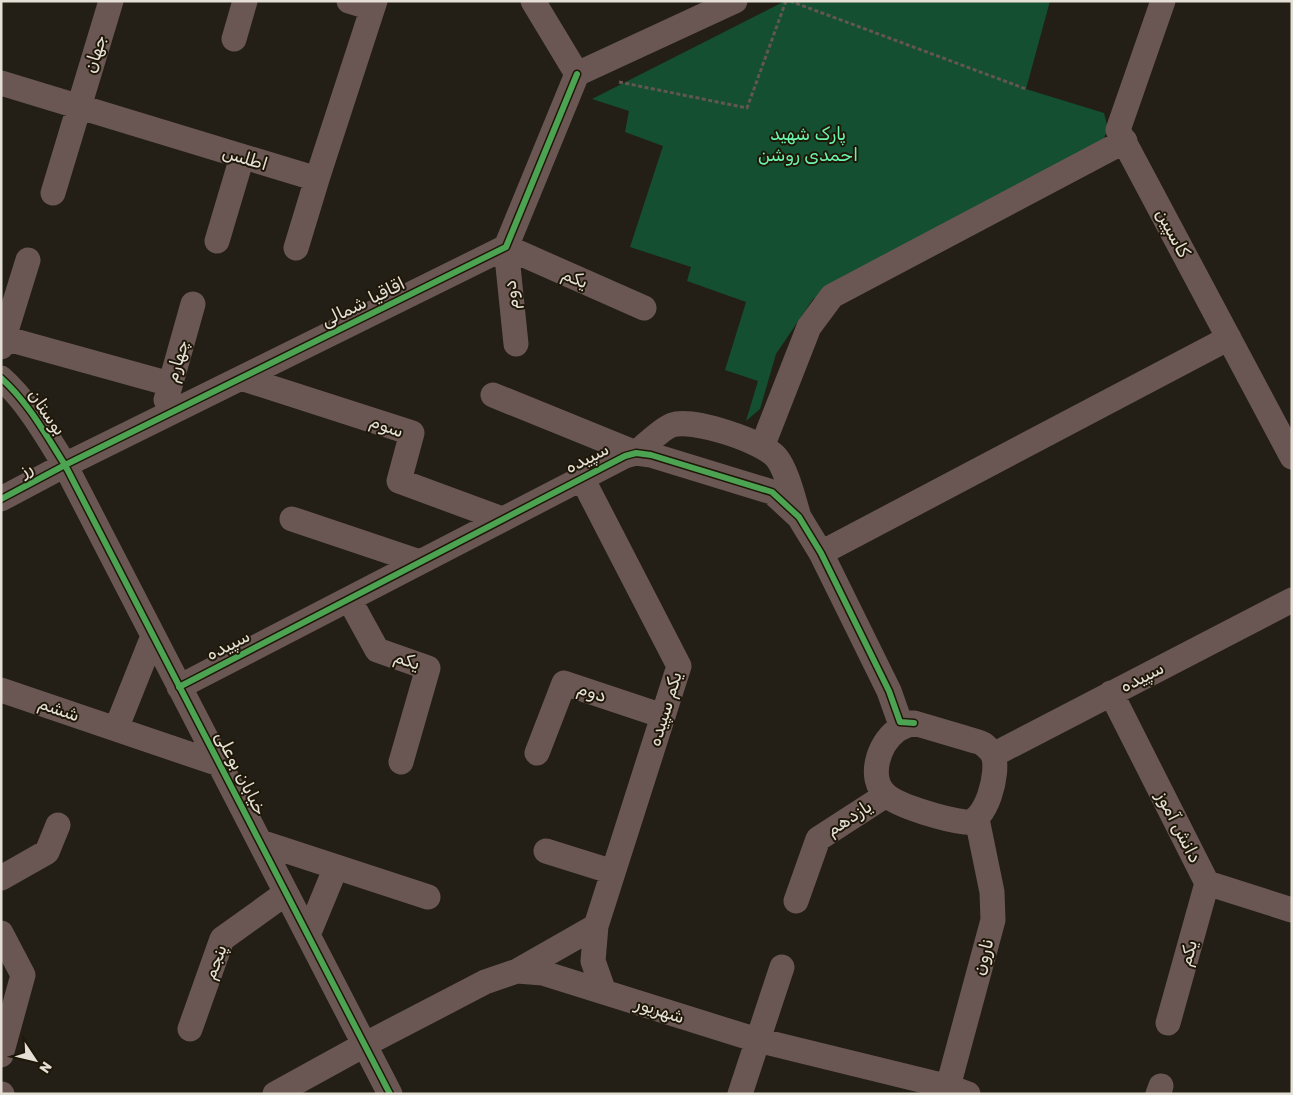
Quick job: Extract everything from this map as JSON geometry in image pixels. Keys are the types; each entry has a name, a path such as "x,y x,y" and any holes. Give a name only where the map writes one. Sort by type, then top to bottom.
{"street":[{"name":"جهان","path":"79,107 111,1"},
{"path":"234,39 245,1"},
{"path":"533,1 576,74"},
{"path":"506,248 576,74 734,1"},
{"name":"کاسپین","path":"1163,1 1118,130 1229,338 1283,420 1292,457"},
{"path":"296,248 366,4"},
{"name":"اطلس","path":"1,83 317,179"},
{"path":"53,193 79,107"},
{"path":"762,447 809,328 832,296 1125,141"},
{"path":"217,241 242,157"},
{"name":"یکم","path":"506,248 644,308"},
{"name":"دوم","path":"506,248 516,344"},
{"name":"اقاقیا شمالی","path":"65,465 506,248"},
{"path":"28,260 3,343 170,384"},
{"name":"چهارم","path":"160,419 193,304"},
{"path":"821,553 1229,338"},
{"name":"بوستان","path":"1,378 11,386 38,421 65,465"},
{"name":"سوم","path":"241,378 412,433 398,482 502,519"},
{"path":"493,395 636,453 672,425 700,425 748,440 776,457 788,480 799,517"},
{"name":"سپیده","path":"179,687 582,478 625,456 636,453 651,455 772,492 799,517 821,553 889,691 900,722 914,723"},
{"name":"رز","path":"1,499 65,465"},
{"name":"خیابان بوعلی","path":"65,465 390,1094"},
{"name":"یکم سپیده","path":"582,478 679,666 596,926 593,961 604,992"},
{"path":"292,519 420,562"},
{"name":"یکم","path":"349,599 377,650 428,668 401,762"},
{"name":"سپیده","path":"993,754 1292,600"},
{"path":"116,729 153,636"},
{"name":"دوم","path":"537,753 564,683 663,716"},
{"name":"ششم","path":"1,690 219,764"},
{"name":"دانش آموز","path":"1112,693 1208,882 1292,910"},
{"path":"914,723 983,743 993,754 995,777 984,810 969,823 903,805 886,795 877,778 878,759 886,741 897,731 914,723"},
{"name":"یازدهم","path":"796,901 818,839 886,795"},
{"name":"نارون","path":"954,1091 993,920 992,892 977,818"},
{"path":"1,878 47,852 58,825"},
{"path":"260,842 428,897"},
{"path":"546,851 613,872"},
{"path":"308,935 336,867"},
{"name":"یکم","path":"1168,1023 1208,882"},
{"name":"پنجم","path":"190,1029 222,939 286,893"},
{"path":"517,971 596,926"},
{"path":"1,933 23,975 1,1056"},
{"path":"740,1094 782,968"},
{"name":"شهریور","path":"275,1094 364,1044 485,982 517,971 543,972 757,1040 954,1091"}],"path":[{"path":"614,81 746,108 788,1 1026,89"}],"green space":[{"name":"پارک شهید احمدی روشن","path":"785,1 1050,1 1026,89 1104,113 1108,129 1100,147 813,299 776,354 760,409 746,421 758,381 725,370 746,302 687,281 691,267 630,247 663,146 625,132 629,111 592,99"}],"cycle path":[{"path":"1,499 65,465 506,247 577,74"},
{"path":"1,378 28,408 65,465 390,1094"},
{"path":"179,687 625,456 636,453 651,455 772,492 799,517 821,553 889,691 900,722 914,723"}]}
